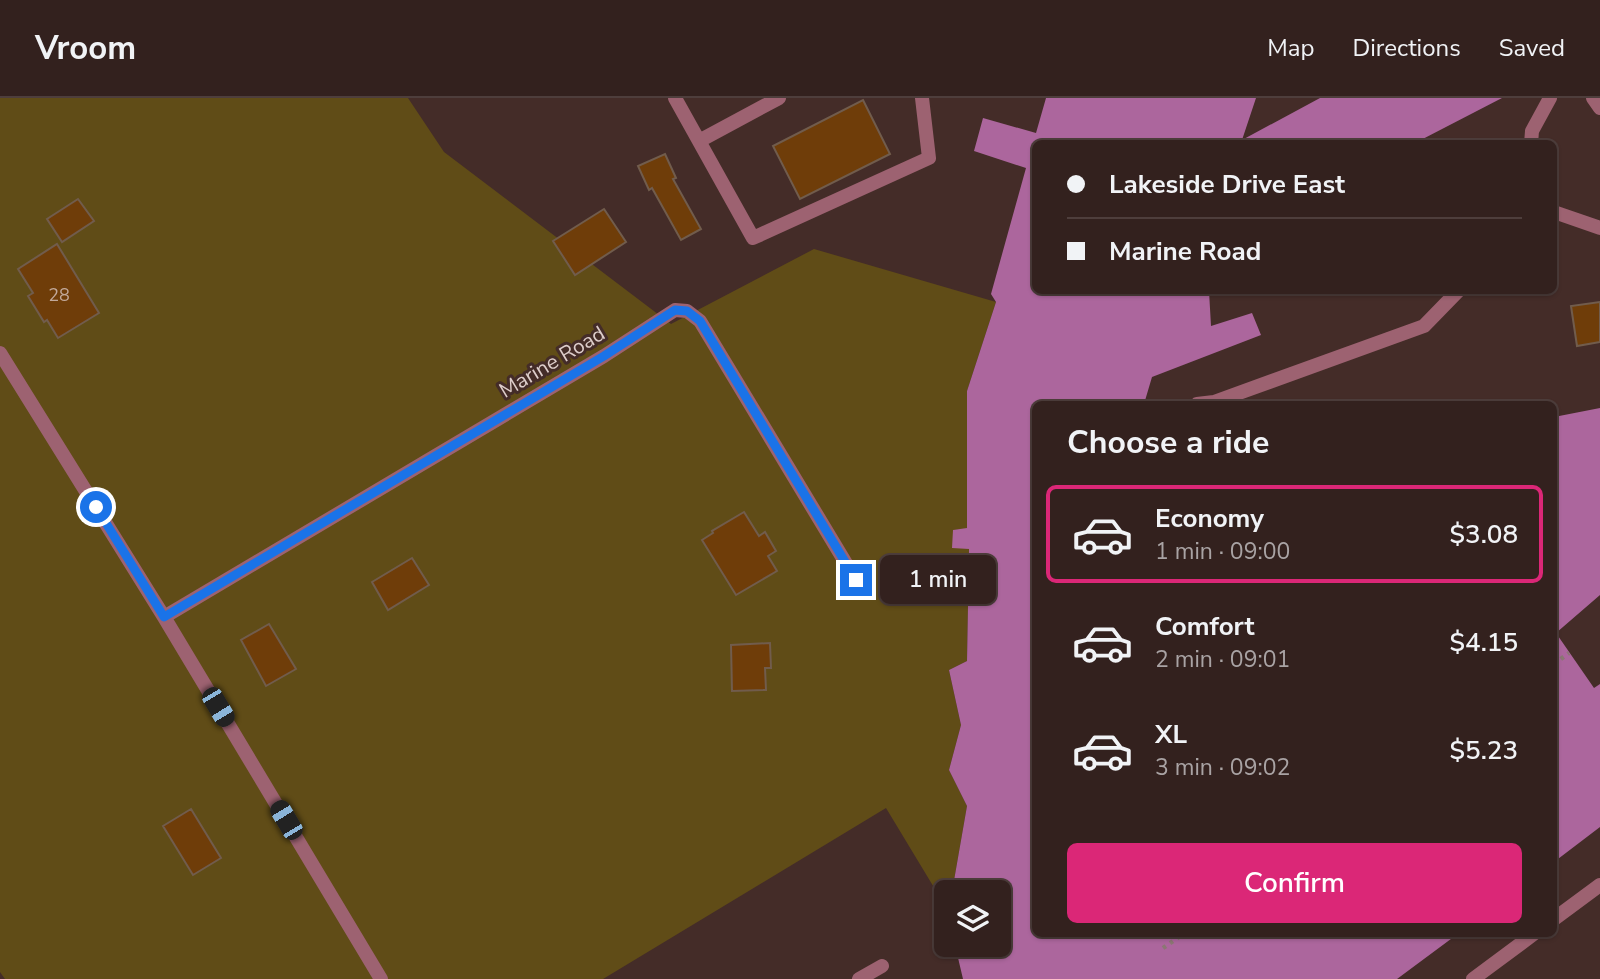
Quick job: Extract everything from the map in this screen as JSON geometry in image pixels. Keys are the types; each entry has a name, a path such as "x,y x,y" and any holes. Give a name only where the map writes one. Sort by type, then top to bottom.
{"street":[{"path":"675,98 753,238 929,158 922,98"},
{"path":"699,141 779,98"},
{"path":"1531,140 1532,131 1550,98"},
{"path":"1593,98 1600,108"},
{"path":"1557,213 1600,228"},
{"path":"1217,401 1424,326 1455,294"},
{"name":"Marine Road","path":"164,617 604,356 675,310 687,311 700,321 856,580"},
{"path":"0,353 164,617 381,979"},
{"path":"1557,917 1600,885"},
{"path":"1473,979 1530,937"},
{"path":"859,979 882,966"}],"path":[{"path":"1557,662 1569,653"},
{"path":"1163,948 1179,937"}],"shaded area":[{"path":"0,98 408,98 444,152 671,324 814,249 996,302 967,391 967,529 954,530 969,549 967,661 949,670 961,725 949,770 967,806 954,880 934,880 934,887 886,808 603,979 5,979 0,972"},
{"path":"1046,98 1256,98 1242,140 1032,140 1032,294 1209,294 1211,326 1252,313 1261,335 1152,377 1145,401 1032,401 1032,937 1454,937 1397,979 963,979 958,957 1011,957 1011,880 954,880 967,806 949,770 961,725 949,670 967,661 969,549 952,548 953,530 967,528 967,391 996,302 991,294 1026,168 974,151 983,118 1036,133"},
{"path":"1320,98 1502,98 1421,140 1242,140"},
{"path":"1600,408 1600,595 1557,632 1557,416"},
{"path":"1557,634 1594,688 1600,684 1600,827 1557,860"}],"building":[{"path":"863,100 890,154 800,199 773,146"},
{"path":"665,154 676,178 673,179 701,229 681,240 652,188 649,190 638,166"},
{"path":"78,199 94,221 62,242 47,219"},
{"path":"604,209 626,242 575,275 553,241"},
{"path":"57,244 99,313 58,338 28,296 33,293 18,269"},
{"path":"1600,302 1600,342 1577,346 1571,306"},
{"path":"744,512 759,536 765,532 776,551 768,556 777,571 736,595 702,540"},
{"path":"412,558 429,585 388,610 372,582"},
{"path":"269,624 296,669 266,686 241,640"},
{"path":"770,643 771,668 765,668 766,690 732,691 731,645"},
{"path":"191,809 221,858 193,875 163,826"}],"route":[{"path":"96,507 164,617 604,356 675,310 687,311 700,321 856,580"}]}
